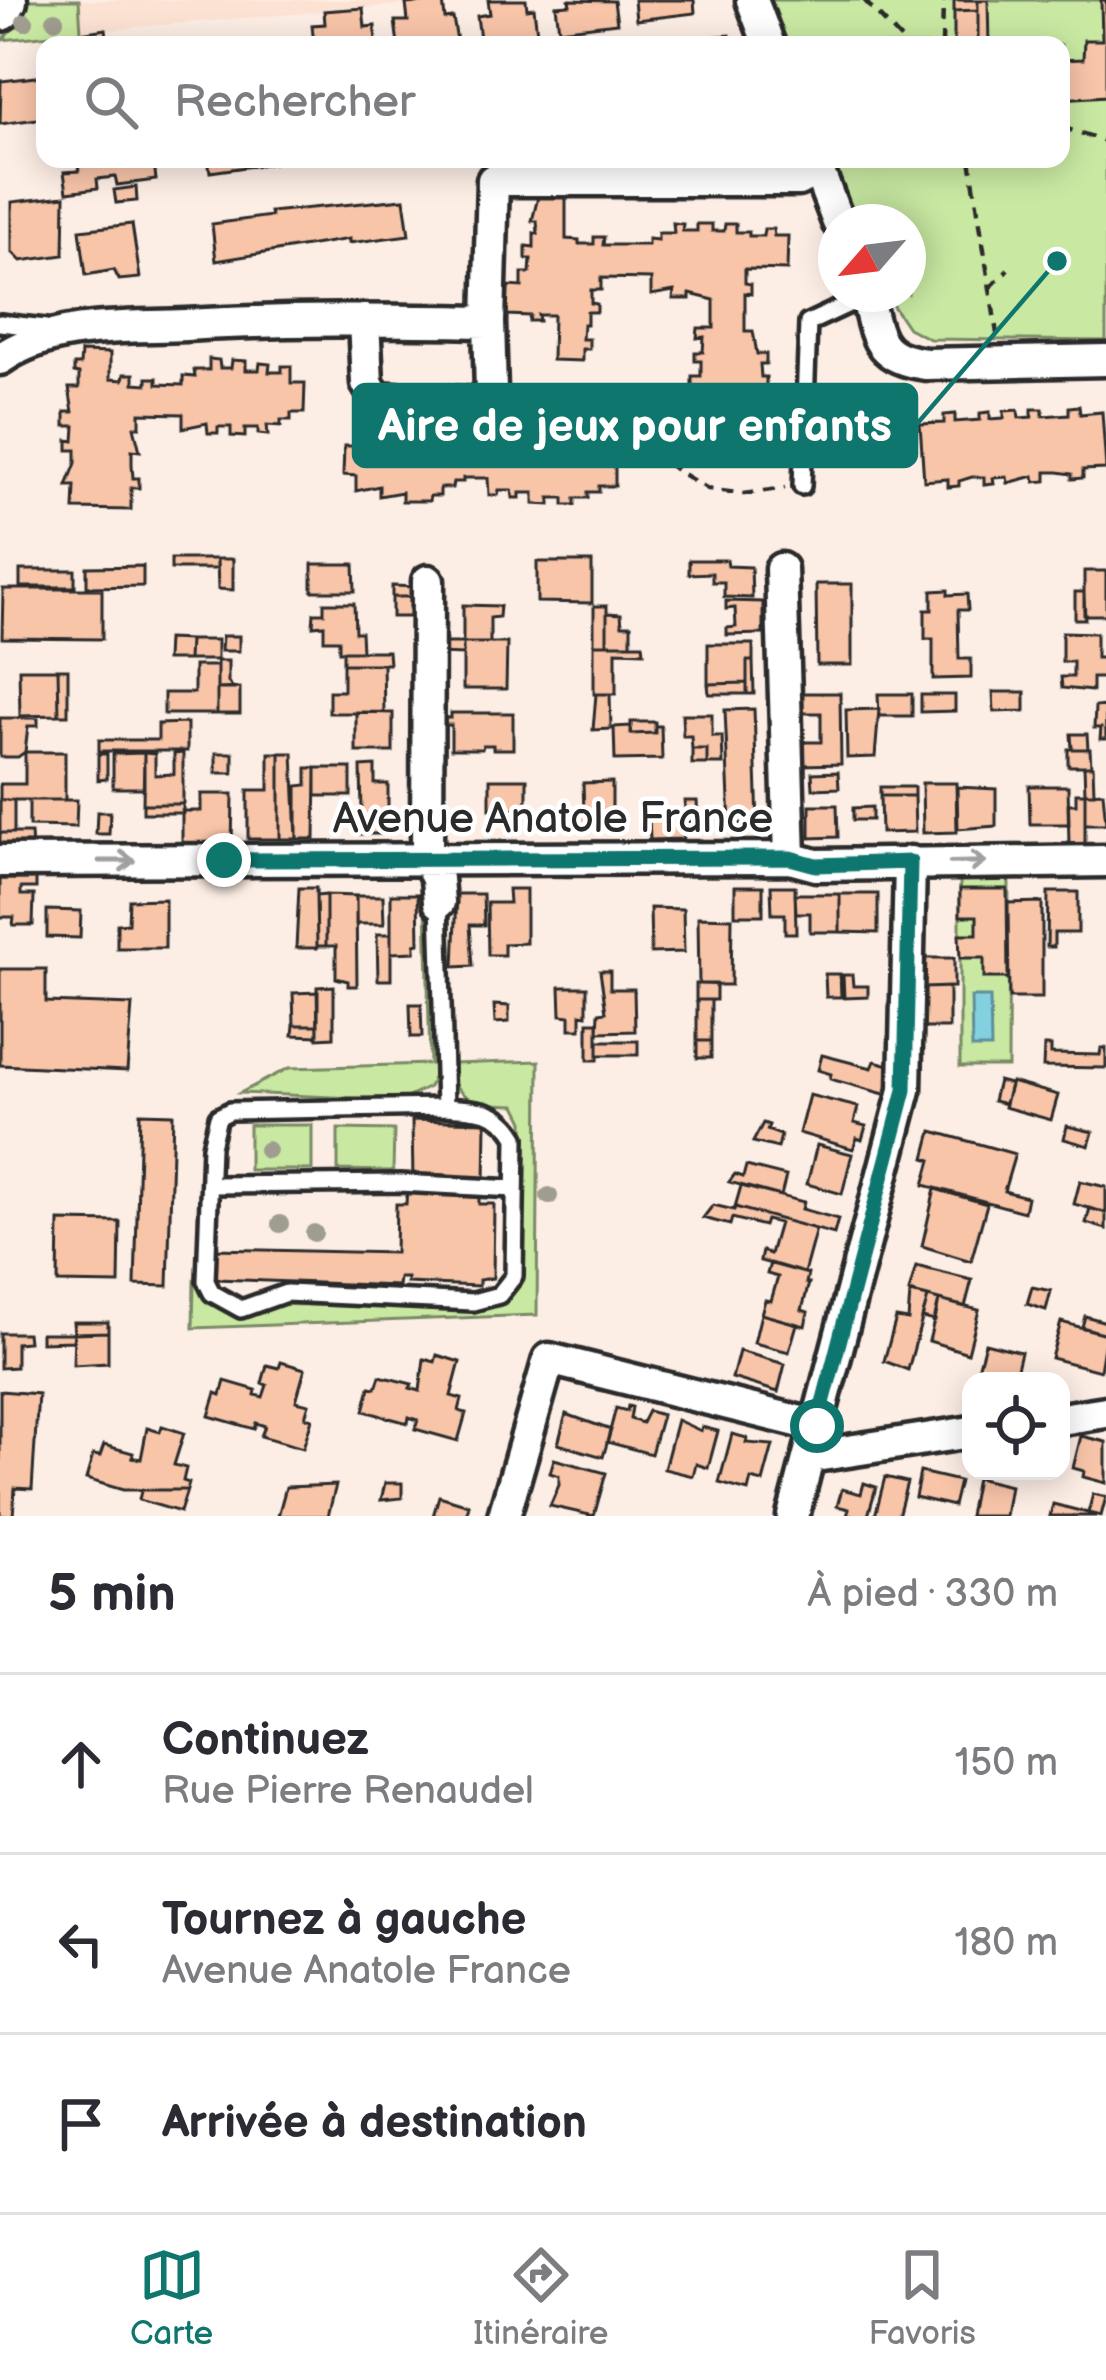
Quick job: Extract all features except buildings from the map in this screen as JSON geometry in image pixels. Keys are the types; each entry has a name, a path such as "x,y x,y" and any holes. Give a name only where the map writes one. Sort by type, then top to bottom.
{"main road":[{"path":"0,9 5,0"}],"street":[{"path":"752,0 766,36"},
{"path":"364,320 367,383 376,398 476,404 491,392 494,179 798,180 812,168"},
{"path":"818,168 831,204"},
{"path":"870,312 878,342 900,361 1106,360"},
{"path":"0,359 19,346 73,331 307,318 489,322"},
{"path":"781,569 790,858"},
{"path":"428,581 427,858 437,879 439,902"},
{"name":"Avenue Anatole France","path":"0,862 790,858 816,865 1106,861"},
{"path":"794,1516 905,1090 910,862"},
{"path":"504,1516 549,1359 817,1426"},
{"path":"1070,1418 1106,1412"},
{"path":"809,1457 962,1433"}],"lane":[{"path":"802,486 808,323 831,312"},
{"path":"0,323 73,331"},
{"path":"439,902 445,1107"},
{"path":"445,1107 487,1109 509,1125 516,1137 514,1276 499,1295 472,1302 286,1293 241,1309 212,1293 206,1281 213,1128 218,1117 230,1111 445,1107"},
{"path":"210,1185 400,1183 515,1189"}],"path":[{"path":"864,0 898,36"},
{"path":"942,36 943,0"},
{"path":"1070,130 1106,141"},
{"path":"971,168 998,340 996,363"},
{"path":"990,288 1008,269"},
{"path":"491,392 508,411 548,423 590,424 634,436 709,489 744,494 802,486"}],"shaded area":[{"path":"79,0 459,0 81,32"}],"green space":[{"path":"27,0 79,0 81,32 3,40 27,10"},
{"path":"771,0 1106,0 1106,341 930,339 908,328 897,312 926,312 926,204 845,204 829,168 1070,168 1070,36 783,36"},
{"path":"960,877 1009,877 1008,1067 960,1067"},
{"path":"431,902 435,1074 429,1087 402,1100 240,1093 289,1068 430,1064 426,903"},
{"path":"445,902 450,902 453,1064 539,1061 537,1315 193,1328 194,1281 220,1306 238,1312 271,1304 465,1309 502,1298 514,1286 524,1267 524,1121 516,1105 467,1097 449,1073"},
{"path":"249,1125 312,1125 312,1170 249,1170"},
{"path":"338,1129 394,1130 393,1171 338,1170"}],"water":[{"path":"971,997 990,997 991,1048 972,1048"}],"place":[{"name":"Aire de jeux pour enfants","path":"1057,261"}],"route":[{"path":"224,860 790,858 816,865 910,862 905,1090 817,1426"}]}
